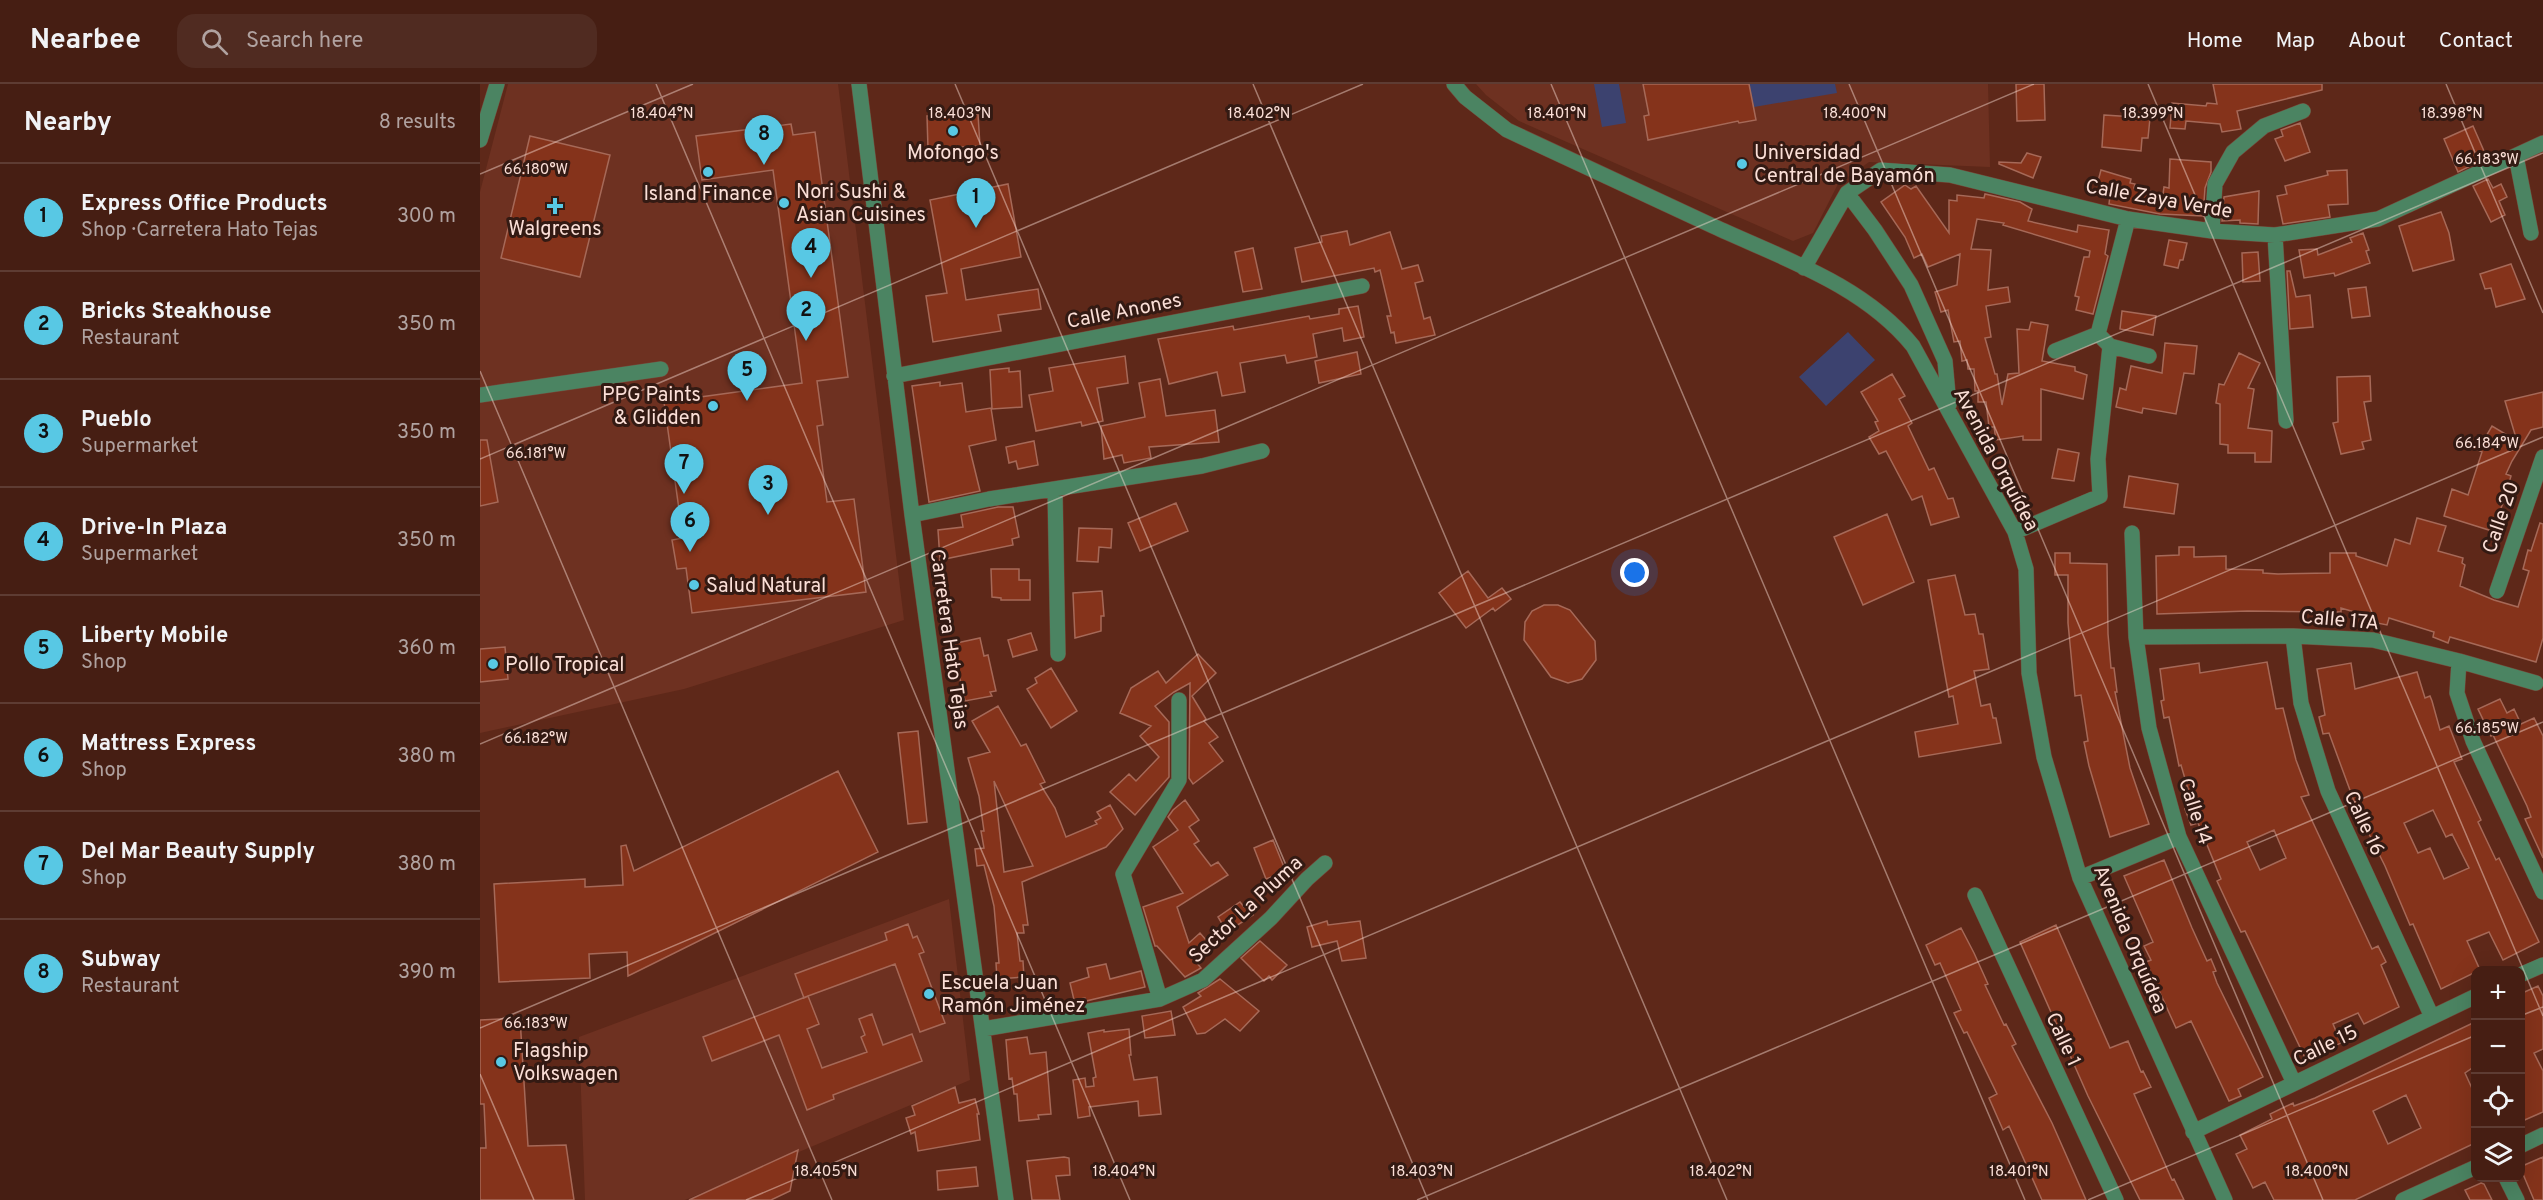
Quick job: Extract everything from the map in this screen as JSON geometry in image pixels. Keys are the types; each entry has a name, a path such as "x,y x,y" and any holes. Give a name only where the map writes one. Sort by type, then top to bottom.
{"street":[{"path":"480,140 497,84"},
{"name":"Carretera Hato Tejas","path":"859,84 912,515 1006,1200"},
{"name":"Avenida Orquídea","path":"1454,84 1465,97 1507,130 1804,268 1873,306 1896,325 1913,346 2015,532 2025,569 2029,673 2044,758 2080,878 2225,1200"},
{"path":"2212,231 2215,184 2233,152 2264,126 2303,111"},
{"name":"Calle Zaya Verde","path":"1804,268 1847,193 1881,170 1950,175 2128,219 2212,231 2275,236 2378,219 2543,143"},
{"path":"2516,156 2531,233"},
{"path":"1847,193 1911,285 1945,361 1950,414"},
{"path":"2098,334 2128,219"},
{"path":"2275,236 2286,421"},
{"name":"Calle Anones","path":"894,376 1362,286"},
{"path":"2098,334 2110,346 2149,356"},
{"path":"2055,351 2098,334"},
{"path":"2015,532 2100,496 2097,459 2110,346"},
{"path":"480,395 661,369"},
{"path":"912,515 989,499 1202,466 1262,451"},
{"name":"Calle 20","path":"2497,591 2543,457"},
{"path":"1055,490 1058,654"},
{"name":"Calle 14","path":"2132,533 2136,637 2149,728 2180,837 2294,1083"},
{"name":"Calle 17A","path":"2136,637 2293,636 2373,640 2536,683"},
{"name":"Calle 16","path":"2293,636 2301,703 2328,791 2432,1017"},
{"path":"2459,661 2457,693 2473,741 2543,892"},
{"path":"1160,999 1123,874 1179,780 1179,700"},
{"path":"2080,878 2180,837"},
{"name":"Sector La Pluma","path":"983,1029 1160,999 1203,980 1272,918 1307,879 1325,863"},
{"name":"Calle 1","path":"1975,895 2116,1200"},
{"path":"2525,973 2543,965"},
{"name":"Calle 15","path":"2193,1132 2471,998"},
{"path":"2525,1144 2543,1135"},
{"path":"2403,1200 2471,1169"},
{"path":"2508,1182 2517,1200"}],"shaded area":[{"path":"508,84 838,84 904,620 684,689 480,733 480,192"},
{"name":"Universidad Central de Bayamón","path":"1476,84 1988,84 1990,167 1869,162 1838,184 1813,233 1793,241 1519,121 1486,95"},
{"path":"1594,84 1619,84 1626,123 1602,127"},
{"path":"1749,84 1835,84 1837,93 1754,107"},
{"path":"1848,332 1875,360 1826,406 1799,377"},
{"path":"949,899 970,1080 685,1200 585,1200 579,1037"}],"building":[{"path":"1643,84 1749,84 1756,120 1739,123 1738,121 1648,140 1644,116 1649,115"},
{"path":"2016,84 2044,84 2045,120 2017,121"},
{"path":"2213,84 2322,84 2322,90 2237,111 2241,129 2222,132 2220,124 2186,121 2185,129 2170,128 2172,103 2206,106 2207,103 2217,104"},
{"name":"Mofongo's","path":"978,114 980,146 928,149 927,116"},
{"path":"2104,115 2150,118 2148,138 2142,138 2141,151 2102,147"},
{"path":"2300,123 2310,152 2285,161 2275,139 2283,136 2281,130"},
{"path":"791,124 793,135 815,132 848,377 817,381 823,425 817,426 827,502 854,499 866,592 692,613 686,568 677,569 672,540 683,538 664,402 802,383 773,170 702,180 696,136"},
{"path":"2473,126 2487,158 2458,172 2444,139"},
{"name":"Walgreens","path":"530,136 610,155 580,277 501,258"},
{"path":"2027,153 2041,157 2033,178 1999,164 1999,162 2021,163"},
{"path":"2170,159 2211,162 2211,172 2205,188 2203,216 2160,214 2109,204 2111,188 2097,185 2101,170 2131,179 2130,183 2135,184 2134,188 2163,194 2164,187 2169,188"},
{"path":"2347,170 2348,204 2328,205 2330,217 2283,224 2277,196 2287,194 2285,186 2328,175 2327,171"},
{"path":"2488,179 2493,188 2501,184 2507,197 2499,201 2505,215 2491,222 2473,186"},
{"path":"1008,184 1021,257 961,269 966,300 1038,289 1041,309 998,315 1001,331 933,342 926,296 947,293 930,200"},
{"path":"1905,185 1911,189 1916,186 1949,233 1949,200 1957,201 1957,195 1984,198 1985,194 2020,202 2032,209 2028,221 2077,232 2078,225 2109,230 2105,254 2108,256 2093,314 2076,310 2079,297 2075,296 2084,257 2089,257 2090,251 2003,225 2004,223 1977,219 1971,249 1991,250 1988,290 2008,287 2010,302 1986,306 1991,337 1985,338 1995,374 1997,374 2002,405 2008,374 2019,373 2017,329 2029,330 2031,322 2048,325 2042,361 2075,367 2075,371 2087,375 2083,399 2041,389 2041,440 2023,440 2023,436 1996,440 1994,427 1989,427 1986,402 1978,402 1978,391 1975,391 1974,369 1968,369 1967,360 1962,361 1960,341 1954,342 1948,310 1941,312 1935,292 1957,285 1960,254 1928,267 1922,254 1914,258 1905,237 1881,202"},
{"path":"2259,191 2258,224 2240,223 2240,220 2222,221 2224,197"},
{"path":"2441,212 2449,233 2454,260 2413,271 2399,226"},
{"path":"1347,231 1350,245 1390,232 1402,269 1418,265 1423,281 1415,283 1424,319 1430,317 1435,335 1396,343 1387,316 1391,316 1380,270 1375,272 1374,268 1302,282 1295,248 1322,242 1321,236"},
{"path":"2363,233 2369,250 2366,251 2370,263 2335,276 2334,273 2304,278 2299,250 2317,249 2318,255 2352,242 2350,238"},
{"path":"2169,240 2187,243 2183,260 2180,260 2178,268 2164,265"},
{"path":"1253,248 1262,289 1243,292 1235,252"},
{"path":"2258,252 2260,281 2243,282 2242,253"},
{"path":"2511,264 2525,299 2496,307 2491,288 2485,289 2480,274"},
{"path":"2287,271 2290,271 2296,297 2310,295 2313,327 2290,329"},
{"path":"2366,287 2370,316 2352,318 2348,289"},
{"path":"1358,306 1364,337 1344,341 1342,328 1313,334 1317,357 1287,363 1285,355 1240,363 1245,392 1222,396 1217,372 1169,384 1158,339 1233,326 1234,330 1309,316 1310,319 1339,314 1339,309"},
{"path":"2122,311 2156,316 2153,335 2120,329"},
{"path":"2165,343 2197,346 2194,374 2184,373 2176,414 2143,408 2142,413 2116,407 2120,388 2126,390 2131,366 2162,373"},
{"path":"1357,352 1361,374 1319,383 1315,361"},
{"path":"2239,353 2260,363 2248,388 2254,389 2248,428 2272,431 2271,462 2255,462 2255,453 2228,453 2228,445 2220,444 2220,404 2216,403 2219,384 2224,385"},
{"path":"1125,356 1128,383 1097,388 1103,421 1082,426 1081,422 1036,431 1029,395 1053,391 1049,368"},
{"path":"1009,368 1009,372 1020,371 1022,407 992,409 990,370"},
{"path":"1892,374 1905,396 1899,399 1912,423 1908,426 1929,470 1934,468 1948,499 1953,498 1959,517 1931,525 1922,496 1912,500 1886,451 1879,454 1869,437 1879,431 1875,422 1878,421 1861,392"},
{"path":"2370,376 2371,401 2364,402 2371,440 2362,442 2364,449 2341,454 2333,423 2338,422 2337,377"},
{"path":"1160,379 1166,416 1215,410 1219,442 1149,447 1151,458 1124,463 1122,455 1104,459 1101,426 1145,417 1139,383"},
{"path":"940,382 940,386 962,383 966,412 991,408 996,440 969,446 980,491 929,502 912,386"},
{"path":"2543,392 2543,427 2531,430 2512,461 2506,474 2511,476 2492,531 2444,516 2452,489 2468,495 2482,452 2478,450 2492,426 2517,441 2505,401"},
{"path":"480,440 487,440 498,502 480,506"},
{"path":"1034,441 1038,465 1018,469 1016,461 1009,463 1006,447"},
{"path":"2058,449 2079,453 2074,481 2052,478"},
{"path":"2129,476 2178,484 2174,514 2124,507"},
{"path":"1176,503 1188,531 1140,551 1128,523"},
{"path":"998,507 1013,507 1019,537 1012,539 1013,545 940,560 938,530 963,527 961,515"},
{"path":"1887,514 1914,582 1863,605 1834,537"},
{"path":"2417,518 2446,526 2438,551 2463,558 2462,563 2465,565 2460,586 2518,607 2529,571 2523,569 2528,550 2531,551 2540,523 2543,524 2543,638 2536,662 2450,637 2448,643 2433,637 2434,632 2389,618 2387,625 2367,621 2368,616 2341,608 2341,612 2248,611 2157,614 2156,556 2179,555 2179,547 2194,547 2194,557 2226,556 2226,569 2263,570 2263,573 2278,574 2330,573 2330,553 2356,553 2356,556 2387,566 2395,539 2410,544"},
{"path":"1079,528 1112,529 1111,548 1099,547 1098,562 1077,561"},
{"path":"2055,553 2070,553 2070,563 2107,564 2111,668 2114,668 2117,692 2115,692 2130,768 2149,824 2110,837 2084,742 2088,741 2081,695 2075,696 2068,623 2068,575 2055,575"},
{"path":"991,569 1019,569 1019,580 1030,580 1030,600 1001,600 1001,598 992,597"},
{"path":"1468,571 1488,598 1502,588 1511,599 1495,611 1493,608 1466,628 1439,593"},
{"path":"1955,575 1965,615 1975,614 1979,634 1983,634 1989,669 1974,671 1981,706 1990,704 1993,718 1996,718 2001,743 1919,757 1915,732 1958,724 1953,696 1949,697 1928,580"},
{"path":"1102,591 1104,616 1101,616 1101,631 1075,638 1073,593"},
{"path":"1544,605 1558,605 1570,610 1595,641 1596,660 1582,679 1568,683 1551,677 1524,640 1525,622 1532,611"},
{"path":"1031,633 1037,650 1013,657 1008,640"},
{"path":"980,638 984,656 988,655 996,691 990,692 992,696 965,701 952,644"},
{"name":"Pollo Tropical","path":"505,647 508,679 480,682 480,649"},
{"path":"1198,654 1216,673 1192,696 1206,719 1204,721 1218,737 1209,743 1223,761 1193,784 1189,778 1190,683 1155,706 1169,722 1169,777 1135,815 1110,792 1129,774 1136,781 1159,757 1140,736 1151,726 1120,713 1131,688 1158,671 1166,683"},
{"path":"2267,662 2276,709 2283,708 2296,760 2309,795 2301,797 2372,949 2378,946 2386,962 2381,965 2399,1007 2364,1024 2358,1013 2333,1024 2341,1043 2306,1060 2245,931 2241,932 2217,881 2221,879 2198,823 2191,825 2185,809 2193,806 2181,765 2179,766 2169,717 2164,718 2160,669 2199,663 2200,673","holes":["2274,830 2286,858 2260,870 2247,842"]},
{"path":"2351,663 2355,689 2417,672 2425,698 2430,696 2432,701 2440,730 2449,726 2462,759 2454,762 2481,820 2478,822 2496,860 2499,858 2539,942 2503,960 2489,932 2467,941 2478,966 2471,966 2471,974 2441,989 2413,924 2410,925 2385,866 2358,812 2329,733 2323,734 2319,717 2325,715 2317,669","holes":["2433,810 2446,837 2452,834 2469,868 2444,879 2430,848 2418,853 2404,823"]},
{"path":"1051,668 1077,711 1051,728 1027,689 1037,683 1035,678"},
{"path":"2500,699 2507,713 2514,709 2521,724 2534,718 2543,736 2543,858 2525,819 2531,817 2527,806 2478,709"},
{"path":"998,706 1021,746 1026,744 1045,782 1040,784 1055,808 1066,837 1097,824 1095,821 1101,818 1097,812 1110,805 1123,829 1106,847 1022,882 1028,925 1023,925 1024,933 1017,933 1024,977 997,979 996,963 999,963 994,906 984,865 977,866 975,849 984,848 981,831 984,831 979,796 968,758 990,752 972,721","holes":["994,781 1033,866 1004,872"]},
{"path":"918,731 927,822 908,824 898,733"},
{"path":"838,771 878,852 628,976 627,952 589,954 590,978 499,982 494,884 585,879 585,887 623,885 621,846 626,845 634,871"},
{"path":"1185,800 1199,820 1189,827 1199,841 1194,844 1211,866 1218,862 1228,875 1177,907 1189,943 1200,933 1213,948 1197,963 1201,968 1185,977 1155,946 1143,907 1183,893 1153,847 1178,830 1168,817"},
{"path":"1273,840 1286,872 1266,879 1254,848"},
{"path":"2164,860 2207,961 2211,959 2216,971 2213,972 2217,983 2263,1077 2238,1089 2241,1096 2229,1101 2191,1021 2176,1028 2146,962 2151,960 2144,946 2153,942 2124,876"},
{"path":"1240,902 1244,907 1247,905 1253,915 1227,932 1218,917"},
{"path":"1327,921 1328,925 1360,921 1366,958 1342,961 1337,941 1312,947 1307,927"},
{"path":"908,924 913,938 917,936 924,952 919,954 945,1023 920,1032 895,964 808,996 819,1024 807,1029 822,1068 867,1052 861,1037 865,1035 859,1019 872,1014 883,1045 912,1034 922,1061 833,1095 834,1099 807,1110 779,1035 712,1061 703,1037 804,998 795,974 887,940 885,933"},
{"path":"2056,925 2110,1048 2128,1041 2141,1072 2143,1071 2151,1087 2134,1094 2172,1180 2174,1179 2184,1200 2140,1200 2088,1096 2020,942"},
{"path":"1961,928 1988,984 1985,985 2016,1044 2012,1046 2052,1123 2086,1200 2042,1200 2009,1126 2003,1130 1989,1098 1997,1094 1967,1032 1964,1033 1954,1013 1961,1010 1940,963 1935,965 1926,945"},
{"path":"1260,941 1287,965 1272,980 1269,976 1264,981 1241,958"},
{"path":"1106,964 1110,979 1141,971 1145,987 1086,1001 1085,998 1074,1000 1070,983 1089,977 1087,968"},
{"path":"1220,979 1259,1011 1240,1031 1225,1019 1205,1033 1197,1034 1183,1007 1201,996 1198,993"},
{"path":"2538,986 2543,996 2543,1049 2534,1053 2543,1071 2543,1112 2525,1120 2525,1020 2525,992"},
{"path":"1171,1011 1175,1035 1145,1038 1142,1016"},
{"path":"520,1018 528,1146 566,1145 574,1200 480,1200 480,1148 486,1148 484,1104 480,1104 480,1020"},
{"path":"2471,1024 2471,1069 2465,1073 2471,1086 2471,1145 2355,1200 2274,1200 2265,1182 2253,1188 2236,1154 2247,1149 2240,1135 2272,1119 2270,1114 2293,1103 2294,1106","holes":["2406,1095 2421,1128 2388,1144 2373,1111"]},
{"path":"1129,1029 1131,1055 1129,1055 1134,1080 1157,1077 1161,1114 1139,1116 1138,1101 1089,1107 1090,1116 1078,1118 1073,1080 1085,1078 1086,1087 1094,1086 1093,1078 1096,1077 1088,1033"},
{"path":"1027,1037 1030,1054 1046,1052 1051,1114 1038,1115 1039,1119 1019,1121 1017,1094 1014,1094 1012,1078 1009,1079 1006,1040"},
{"path":"955,1087 959,1103 975,1099 979,1114 977,1114 980,1140 918,1151 915,1132 911,1134 906,1118 915,1115 912,1106"},
{"path":"798,1150 790,1191 771,1200 689,1200"},
{"path":"2543,1157 2543,1200 2534,1200 2525,1179 2525,1165"},
{"path":"1069,1158 1070,1175 1056,1176 1060,1200 1032,1200 1027,1161"},
{"path":"976,1167 978,1186 938,1190 937,1171"},
{"path":"2481,1183 2484,1184 2492,1200 2470,1200 2465,1190"}],"place":[{"name":"Mofongo's","path":"953,131"},
{"name":"Universidad Central de Bayamón","path":"1742,164"},
{"name":"Subway","path":"764,165"},
{"name":"Island Finance","path":"708,172"},
{"name":"Nori Sushi & Asian Cuisines","path":"784,203"},
{"name":"Walgreens","path":"555,206"},
{"name":"Express Office Products","path":"976,228"},
{"name":"Drive-In Plaza","path":"811,278"},
{"name":"Bricks Steakhouse","path":"806,341"},
{"name":"Liberty Mobile","path":"747,401"},
{"name":"PPG Paints & Glidden","path":"713,406"},
{"name":"Del Mar Beauty Supply","path":"684,494"},
{"name":"Pueblo","path":"768,515"},
{"name":"Mattress Express","path":"690,552"},
{"name":"Salud Natural","path":"694,585"},
{"name":"Pollo Tropical","path":"493,664"},
{"name":"Escuela Juan Ramón Jiménez","path":"929,994"},
{"name":"Flagship Volkswagen","path":"501,1062"}]}
